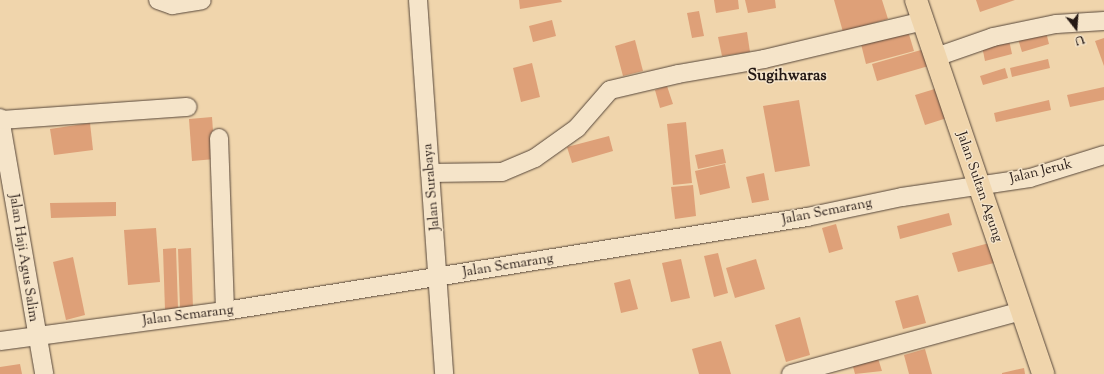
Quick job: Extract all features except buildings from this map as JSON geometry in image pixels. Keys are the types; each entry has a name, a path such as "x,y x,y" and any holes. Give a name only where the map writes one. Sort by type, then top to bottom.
{"main road":[{"name":"Jalan Sultan Agung","path":"916,0 1043,374"}],"street":[{"path":"158,0 172,5 202,0"},
{"name":"Jalan Surabaya","path":"418,0 439,278 444,374"},
{"path":"430,173 502,172 535,158 577,128 610,90 678,74 764,59 923,21"},
{"path":"936,57 993,37 1056,24 1104,21"},
{"path":"0,119 188,107"},
{"name":"Jalan Haji Agus Salim","path":"0,119 36,335 44,374"},
{"path":"219,138 226,311"},
{"name":"Jalan Jeruk","path":"978,185 1030,178 1104,155"},
{"name":"Jalan Semarang","path":"0,341 36,335 226,311 439,278 808,217 902,197 978,185"},
{"path":"791,374 1022,311"}],"district":[{"name":"Sugihwaras","path":"787,77"}]}
